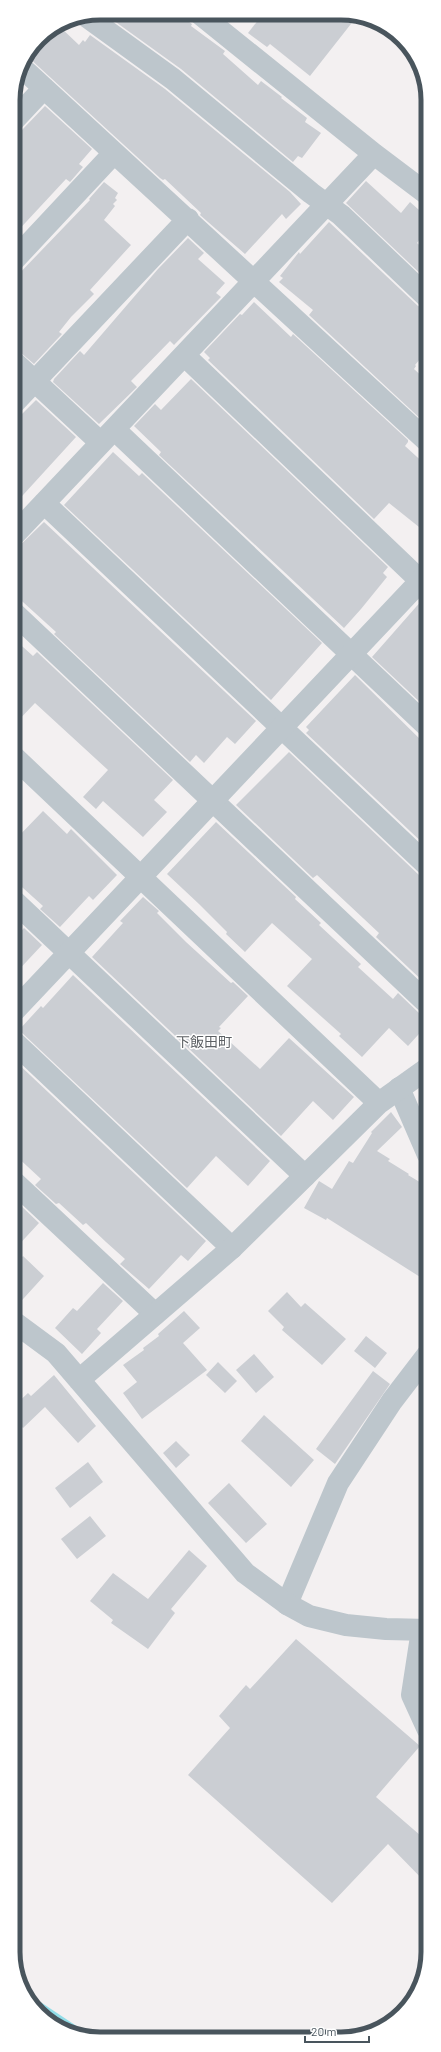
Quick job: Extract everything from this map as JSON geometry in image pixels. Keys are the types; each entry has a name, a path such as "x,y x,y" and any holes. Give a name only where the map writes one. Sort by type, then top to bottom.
{"street":[{"path":"207,20 374,154 421,189"},
{"path":"93,21 173,79 341,215 421,291"},
{"path":"26,71 188,219 421,435"},
{"path":"20,114 44,88"},
{"path":"20,254 114,153"},
{"path":"20,529 374,154"},
{"path":"20,397 188,219"},
{"path":"184,355 421,576"},
{"path":"20,368 34,382 108,436 351,654 421,719"},
{"path":"44,503 421,859"},
{"path":"20,1005 351,654 421,584"},
{"path":"20,619 421,997"},
{"path":"20,763 379,1103"},
{"path":"20,907 305,1176"},
{"path":"20,1047 232,1248"},
{"path":"79,1380 232,1248 379,1103 421,1073"},
{"path":"399,1088 421,1139"},
{"path":"20,1187 155,1314"},
{"path":"20,1326 56,1353 245,1574 287,1604 309,1616 346,1625 386,1629 421,1630"},
{"path":"287,1604 338,1483 392,1401 421,1363"},
{"path":"421,1650 412,1695 421,1715"}],"water":[{"path":"36,1999 82,2029 65,2024 51,2015"}],"building":[{"path":"113,20 186,20 192,24 191,26 225,51 223,54 258,85 261,81 307,118 305,122 321,133 302,158 298,156 293,162 181,69"},
{"path":"258,20 341,20 353,21 310,76 270,44 267,47 248,33"},
{"path":"63,30 79,45 83,40 85,42 90,35 165,89 290,192 301,204 286,219 282,214 245,254 200,215 201,213 165,179 163,180 31,60 43,43"},
{"path":"45,106 92,149 79,164 83,167 70,182 66,179 20,228 20,131"},
{"path":"366,181 401,213 410,202 421,212 421,238 417,243 421,247 421,274 346,203"},
{"path":"104,182 118,193 115,198 117,200 113,204 115,206 104,220 131,245 90,290 94,294 71,317 59,332 62,334 34,364 20,352 20,273 90,200 89,199"},
{"path":"329,222 418,306 421,307 421,358 415,365 416,366 414,369 421,375 421,419 309,315 313,310 279,282 283,278 280,276 299,252 300,254"},
{"path":"188,238 204,253 198,259 225,283 216,293 221,297 174,345 170,341 131,381 137,387 99,424 53,382 54,379 80,351 84,355 158,269"},
{"path":"254,302 291,337 293,334 408,440 405,446 421,461 421,524 419,527 389,503 374,519 208,360 210,358 204,352 240,314 242,315"},
{"path":"191,379 388,567 383,573 387,577 344,628 159,455 161,452 134,426 155,404 161,410"},
{"path":"36,400 76,437 20,498 20,416"},
{"path":"113,452 139,476 142,473 322,643 271,700 64,505"},
{"path":"44,522 256,721 235,744 227,737 204,763 196,755 190,762 54,634 56,632 20,599 20,545"},
{"path":"421,601 421,703 372,657"},
{"path":"20,644 33,656 37,652 173,780 154,800 167,812 143,837 103,801 96,809 83,797 108,770 35,703 20,719"},
{"path":"355,675 421,740 421,841 306,733 309,730 306,727"},
{"path":"289,752 421,876 421,979 376,937 379,933 317,875 313,878 236,805"},
{"path":"43,811 67,834 71,829 117,875 93,900 89,896 60,927 40,909 43,906 20,885 20,835"},
{"path":"216,822 296,897 295,899 321,923 319,925 361,964 358,967 393,999 398,993 421,1014 421,1032 408,1046 389,1028 362,1057 339,1036 341,1034 287,986 312,959 272,923 245,952 226,934 227,932 199,904 167,874"},
{"path":"143,897 159,911 157,913 186,942 231,983 233,982 248,996 219,1027 221,1028 218,1031 260,1069 289,1038 354,1097 333,1120 313,1101 281,1136 92,957 123,923 120,921"},
{"path":"24,928 42,945 20,969 20,932"},
{"path":"73,975 270,1161 248,1186 216,1156 187,1188 20,1031 20,1029 41,1006 43,1008"},
{"path":"20,1066 206,1241 188,1261 181,1255 149,1289 120,1264 125,1259 86,1223 83,1225 59,1203 56,1204 35,1185 41,1179 20,1160"},
{"path":"391,1112 402,1127 377,1151 390,1159 388,1161 421,1183 421,1278 327,1218 326,1220 304,1208 319,1181 332,1189 349,1161 353,1163 372,1133 371,1132"},
{"path":"20,1205 39,1223 20,1244"},
{"path":"23,1256 44,1276 20,1302 20,1259"},
{"path":"103,1283 123,1301 97,1329 101,1333 82,1354 55,1328 73,1308 77,1311"},
{"path":"287,1292 301,1307 305,1303 346,1339 322,1365 282,1330 284,1327 268,1311"},
{"path":"184,1311 200,1328 183,1343 207,1370 142,1419 123,1393 137,1382 123,1365 144,1350 143,1348 159,1336 158,1334"},
{"path":"366,1336 387,1353 375,1368 354,1351"},
{"path":"254,1354 274,1377 256,1393 236,1370"},
{"path":"218,1362 237,1381 225,1393 206,1375"},
{"path":"373,1371 390,1384 335,1464 316,1449"},
{"path":"54,1375 96,1426 78,1443 45,1407 23,1428 20,1425 20,1400 28,1393 31,1396"},
{"path":"264,1415 314,1460 291,1487 241,1441"},
{"path":"176,1441 190,1455 176,1468 163,1453"},
{"path":"88,1462 103,1482 70,1508 55,1488"},
{"path":"229,1483 267,1524 246,1543 208,1503"},
{"path":"90,1516 106,1536 77,1559 61,1539"},
{"path":"189,1550 207,1566 171,1609 175,1613 148,1649 111,1623 113,1620 90,1601 113,1573 148,1599"},
{"path":"296,1639 420,1746 376,1797 421,1836 421,1878 388,1844 332,1903 188,1775 230,1728 219,1716 246,1685 250,1689"}],"district":[{"name":"下飯田町","path":"204,1041"}]}
